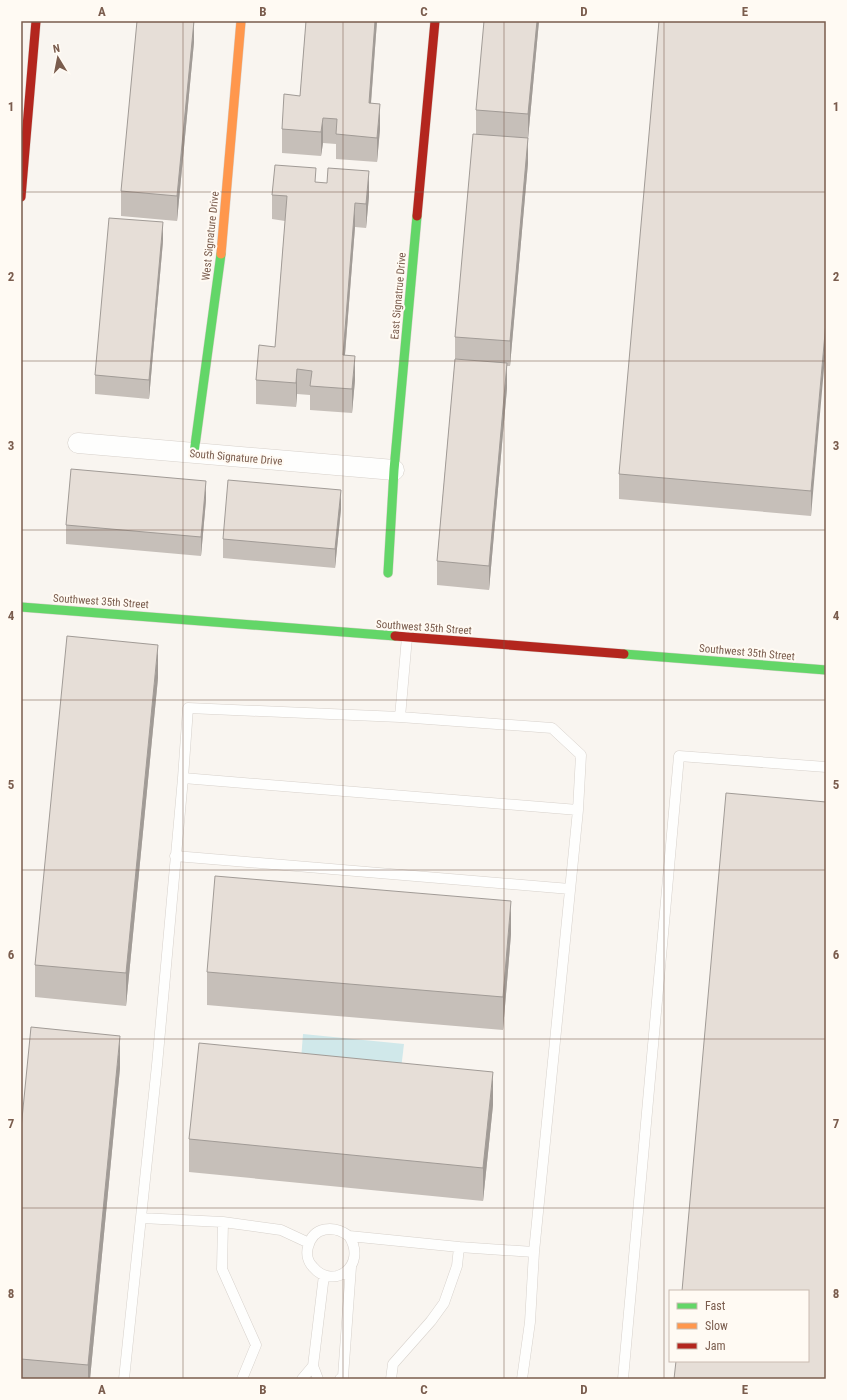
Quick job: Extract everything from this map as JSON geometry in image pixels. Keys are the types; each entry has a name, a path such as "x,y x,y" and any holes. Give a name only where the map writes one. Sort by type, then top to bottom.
{"street":[{"path":"21,198 36,21"},
{"name":"West Signature Drive","path":"194,453 220,262 241,21"},
{"name":"East Signatrue Drive","path":"388,573 394,470 434,21"},
{"name":"South Signature Drive","path":"78,443 394,470"},
{"name":"Southwest 35th Street","path":"21,607 826,670"}],"lane":[{"path":"400,718 407,637"},
{"path":"124,1379 157,1065 188,708 400,718 552,728 581,756 578,810 534,1252 530,1322 522,1379"},
{"path":"623,1379 679,756 826,767"},
{"path":"183,778 578,810"},
{"path":"175,856 570,889"},
{"path":"141,1218 223,1222 281,1230 309,1243"},
{"path":"223,1222 222,1269 256,1345 242,1379"},
{"path":"327,1229 335,1229 343,1231 349,1236 354,1243 356,1251 355,1260 345,1273 329,1277 315,1270 310,1265 307,1250 313,1237 319,1232 327,1229"},
{"path":"349,1236 459,1247 534,1252"},
{"path":"391,1379 393,1364 431,1321 444,1303 456,1266 459,1247"},
{"path":"340,1379 343,1377 351,1267"},
{"path":"318,1379 314,1366 324,1275"},
{"path":"302,1379 314,1366"}],"water":[{"path":"303,1034 404,1044 401,1069 301,1060"}],"building":[{"path":"137,21 194,21 177,196 121,191"},
{"path":"306,21 375,21 369,103 380,104 377,138 336,134 337,119 323,118 321,132 282,129 284,94 300,96"},
{"path":"484,21 537,21 528,114 476,110"},
{"path":"659,21 826,21 826,322 811,491 619,474"},
{"path":"473,134 528,138 510,341 455,337"},
{"path":"275,165 316,168 315,182 327,183 328,168 369,171 366,204 355,203 343,355 355,356 352,389 310,386 312,371 297,369 296,383 256,380 259,345 275,347 287,196 272,195"},
{"path":"109,218 163,222 149,380 95,375"},
{"path":"455,359 507,363 489,566 437,561"},
{"path":"71,469 206,481 201,537 66,525"},
{"path":"228,480 341,490 335,549 223,539"},
{"path":"67,636 158,645 126,973 35,965"},
{"path":"726,793 826,802 826,1379 674,1379 676,1362 809,1362 809,1290 682,1290"},
{"path":"215,876 511,901 503,997 207,972"},
{"path":"31,1027 120,1036 88,1365 21,1359 21,1129"},
{"path":"199,1043 493,1072 483,1168 189,1139"}],"traffic: fast":[{"path":"388,573 394,470 417,216"},
{"path":"194,453 221,254"},
{"path":"21,607 395,636"},
{"path":"624,654 826,670"}],"traffic: slow":[{"path":"221,254 241,21"}],"traffic: jam":[{"path":"21,197 36,21"},
{"path":"417,216 435,21"},
{"path":"395,636 624,654"}]}
